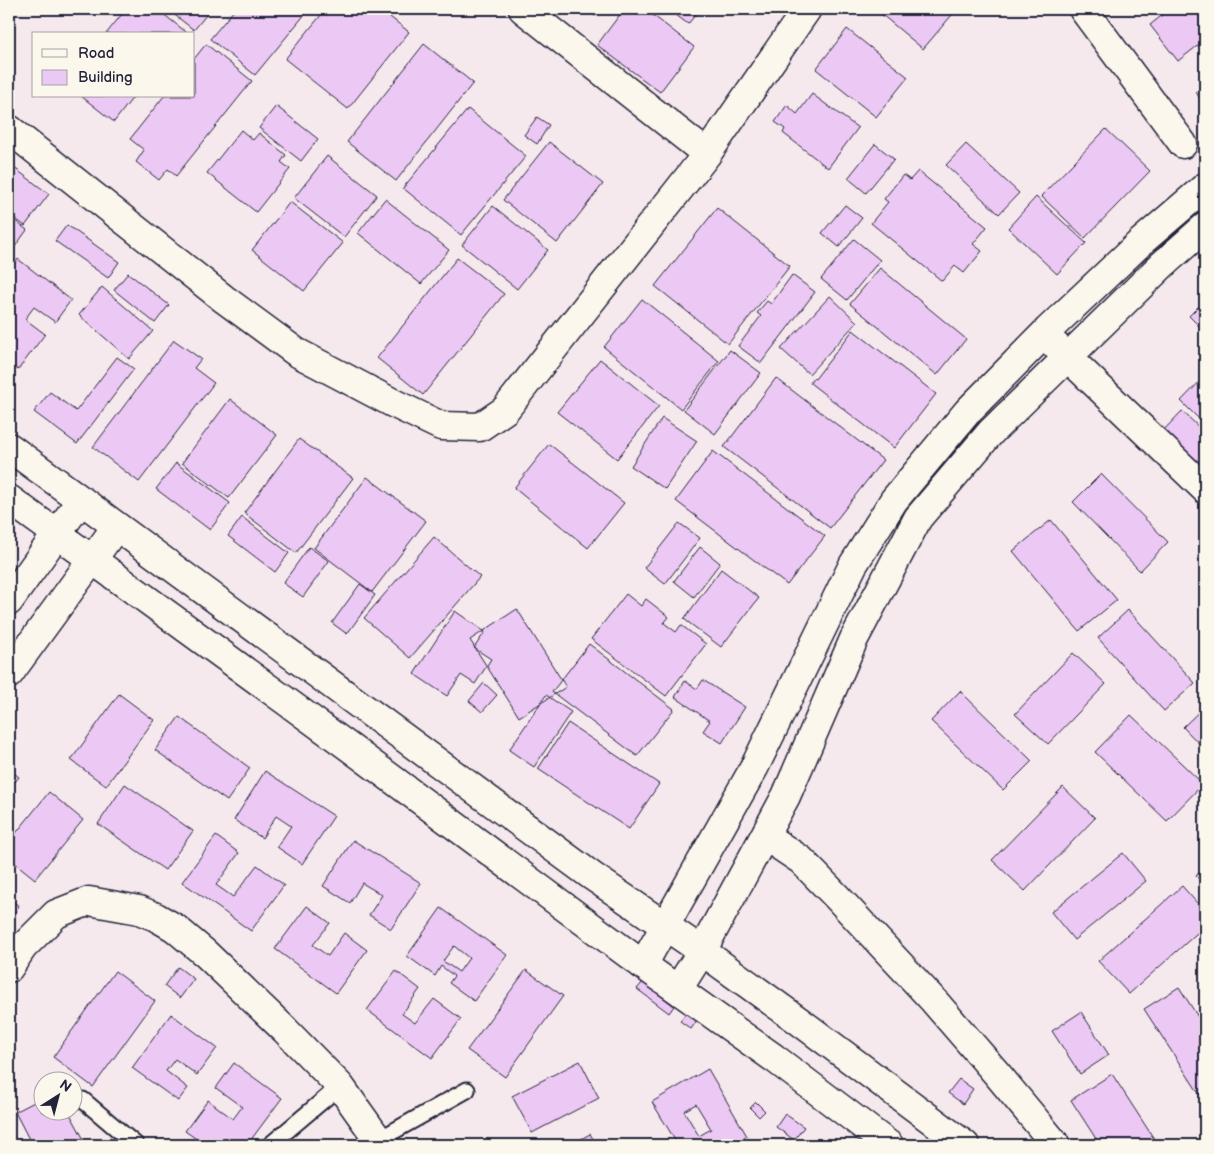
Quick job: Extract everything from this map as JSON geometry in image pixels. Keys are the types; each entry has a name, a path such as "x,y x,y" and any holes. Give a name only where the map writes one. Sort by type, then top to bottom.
{"street":[{"path":"523,9 708,154"},
{"path":"9,129 224,299 296,352 392,403 441,426 480,427 505,410 708,154 807,9"},
{"path":"1083,9 1183,144"},
{"path":"643,965 754,768 853,565 894,500 968,411 1043,334 1141,242 1205,187"},
{"path":"678,989 702,951 786,796 854,640 918,518 991,432 1162,265 1205,227"},
{"path":"1043,334 1205,489"},
{"path":"9,447 592,876 702,951 965,1145"},
{"path":"9,500 357,753 643,965 774,1058 889,1145"},
{"path":"9,601 81,500"},
{"path":"9,674 116,526"},
{"path":"765,836 801,860 837,897 934,1001 1056,1145"},
{"path":"9,968 23,947 56,914 89,901 139,910 156,917 175,928 206,954 340,1086 380,1143"}],"lane":[{"path":"270,1145 340,1086"},
{"path":"380,1143 467,1090"},
{"path":"83,1100 136,1145"}],"building":[{"path":"126,9 157,9 186,32 108,32"},
{"path":"167,9 211,9 194,30"},
{"path":"235,9 301,9 306,13 255,75 210,39"},
{"path":"326,9 380,9 409,32 348,109 285,59"},
{"path":"585,9 600,9 595,16"},
{"path":"624,9 645,9 694,47 660,92 597,45"},
{"path":"668,9 700,9 688,24"},
{"path":"875,9 957,9 923,49"},
{"path":"1142,9 1153,9 1146,14"},
{"path":"1170,9 1205,9 1205,40 1178,61 1150,25"},
{"path":"847,29 908,77 876,117 816,69"},
{"path":"206,44 252,81 176,176 168,169 159,180 136,162 144,150 130,139 162,98 195,98 195,58"},
{"path":"424,44 473,83 396,181 347,142"},
{"path":"1205,87 1205,107 1196,92"},
{"path":"812,94 858,128 828,168 783,133 785,129 775,122 787,105 797,114"},
{"path":"84,98 132,98 114,122"},
{"path":"276,106 318,139 301,161 259,128"},
{"path":"468,109 526,156 461,235 403,188"},
{"path":"537,117 549,125 537,144 524,135"},
{"path":"1106,129 1150,171 1085,238 1041,196"},
{"path":"241,130 253,140 259,133 286,155 281,162 290,169 256,212 207,173"},
{"path":"549,142 603,184 557,243 503,200"},
{"path":"875,144 894,159 866,193 848,178"},
{"path":"966,144 1019,193 999,214 946,165"},
{"path":"327,156 377,195 344,237 294,198"},
{"path":"9,164 49,194 25,226 9,214"},
{"path":"918,171 987,227 973,244 982,251 964,273 955,266 942,281 871,223 888,202 884,199 903,175 910,180"},
{"path":"1036,197 1086,243 1057,274 1008,228"},
{"path":"385,199 449,250 421,284 358,233"},
{"path":"290,202 343,243 304,291 252,250"},
{"path":"845,205 862,218 839,247 822,233"},
{"path":"493,206 548,250 517,289 462,245"},
{"path":"717,208 790,266 728,344 655,286"},
{"path":"9,216 27,230 9,255"},
{"path":"67,225 119,262 108,278 55,241"},
{"path":"854,239 880,260 847,300 821,279"},
{"path":"457,258 504,294 423,395 377,358"},
{"path":"18,259 71,300 55,322 34,307 25,319 45,334 18,370 9,363 9,271"},
{"path":"880,268 966,339 937,375 850,304"},
{"path":"128,273 169,305 155,323 114,290"},
{"path":"792,275 815,292 761,363 738,346 761,316 757,313 767,301 771,304"},
{"path":"102,287 153,331 129,359 79,315"},
{"path":"830,296 857,322 809,374 781,349"},
{"path":"642,299 719,361 681,409 604,347"},
{"path":"1199,306 1205,313 1205,325 1202,329 1189,316"},
{"path":"853,330 936,394 894,448 810,383"},
{"path":"174,340 201,359 194,368 214,383 139,482 93,447"},
{"path":"730,350 761,373 715,434 684,410"},
{"path":"117,357 134,369 77,444 34,412 50,392 76,411"},
{"path":"600,359 659,406 617,459 557,412"},
{"path":"1205,376 1205,425 1181,401"},
{"path":"776,378 883,460 830,528 724,447"},
{"path":"230,399 277,435 229,498 182,463"},
{"path":"1182,411 1205,433 1205,463 1198,471 1160,434"},
{"path":"662,418 697,441 665,489 631,466"},
{"path":"299,439 353,478 296,553 244,513"},
{"path":"549,444 624,503 588,548 514,488"},
{"path":"713,451 825,536 787,585 676,501"},
{"path":"176,463 230,503 210,530 156,489"},
{"path":"1101,474 1168,542 1140,571 1073,502"},
{"path":"367,477 426,521 372,592 314,548"},
{"path":"242,517 289,553 275,572 228,536"},
{"path":"1051,520 1117,600 1079,631 1013,551"},
{"path":"679,523 700,538 665,584 644,568"},
{"path":"434,537 480,577 410,658 364,618"},
{"path":"309,547 329,561 303,597 283,583"},
{"path":"700,547 720,563 694,597 674,581"},
{"path":"721,569 759,598 721,647 684,619"},
{"path":"360,584 375,595 347,634 332,623"},
{"path":"626,594 641,606 646,599 669,617 664,623 676,632 681,625 706,644 666,696 591,639"},
{"path":"517,609 566,687 519,717 470,640"},
{"path":"1128,610 1195,683 1164,711 1098,638"},
{"path":"455,611 485,632 474,648 491,659 475,684 461,675 447,696 414,674"},
{"path":"589,644 674,709 637,756 552,692"},
{"path":"1073,653 1106,684 1048,744 1015,714"},
{"path":"703,680 745,707 722,743 703,731 710,721 675,697 685,681 697,689"},
{"path":"484,683 497,695 482,712 469,701"},
{"path":"960,691 1032,761 1003,790 931,721"},
{"path":"119,694 154,720 106,786 71,760"},
{"path":"546,695 571,712 534,767 509,750"},
{"path":"1205,706 1205,750 1183,727"},
{"path":"1131,715 1203,784 1167,821 1095,752"},
{"path":"179,717 250,768 227,801 155,750"},
{"path":"568,723 659,784 629,829 538,769"},
{"path":"9,769 19,777 11,787 9,786"},
{"path":"265,771 334,816 302,864 277,847 291,826 276,816 262,838 234,820"},
{"path":"125,784 193,831 165,870 98,824"},
{"path":"1063,787 1095,818 1025,891 992,860"},
{"path":"49,792 83,820 35,879 9,858 9,842"},
{"path":"216,836 239,853 216,885 233,897 257,865 284,885 251,931 182,882"},
{"path":"353,840 421,883 391,929 369,915 382,895 362,883 350,903 323,886"},
{"path":"1123,853 1146,881 1074,940 1051,912"},
{"path":"1205,866 1205,885 1196,876"},
{"path":"1182,886 1205,912 1205,926 1129,994 1098,961"},
{"path":"9,899 19,906 9,921"},
{"path":"307,906 330,923 313,945 328,956 344,933 367,950 336,993 275,949"},
{"path":"441,908 507,955 474,1001 449,983 454,976 441,966 435,976 407,956","holes":["454,946 469,958 459,972 443,961"]},
{"path":"178,967 194,979 180,998 164,986"},
{"path":"526,970 563,996 505,1077 467,1050"},
{"path":"115,971 155,1001 93,1087 82,1079 82,1072 73,1072 53,1057"},
{"path":"396,971 420,989 402,1014 415,1023 434,999 461,1019 432,1058 367,1010"},
{"path":"643,982 674,1006 669,1013 637,989"},
{"path":"1179,987 1205,1028 1205,1091 1200,1095 1144,1009"},
{"path":"1081,1012 1109,1055 1080,1074 1052,1031"},
{"path":"686,1013 697,1020 691,1029 680,1021"},
{"path":"171,1014 217,1048 197,1075 175,1059 166,1071 188,1088 178,1101 132,1068"},
{"path":"580,1061 599,1098 532,1133 512,1096"},
{"path":"234,1063 282,1098 247,1145 205,1145 185,1131 208,1100 233,1119 242,1107 216,1088"},
{"path":"708,1069 747,1136 732,1145 678,1145 652,1102","holes":["696,1104 711,1129 699,1136 684,1111"]},
{"path":"1112,1074 1158,1145 1100,1145 1071,1100"},
{"path":"959,1079 973,1089 963,1104 948,1093"},
{"path":"756,1102 765,1111 759,1117 750,1108"},
{"path":"32,1103 32,1122 74,1122 87,1145 32,1145 15,1112"},
{"path":"785,1114 804,1127 794,1140 776,1127"},
{"path":"590,1134 597,1145 570,1145"}]}
